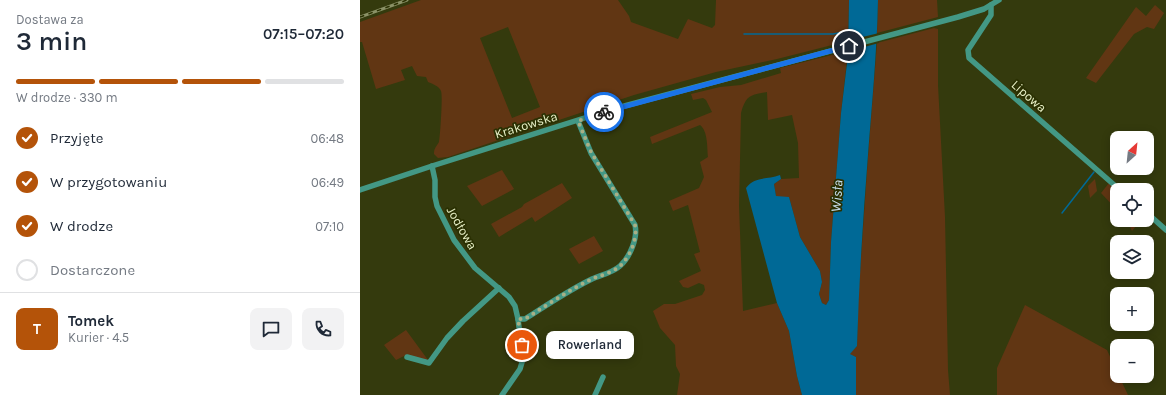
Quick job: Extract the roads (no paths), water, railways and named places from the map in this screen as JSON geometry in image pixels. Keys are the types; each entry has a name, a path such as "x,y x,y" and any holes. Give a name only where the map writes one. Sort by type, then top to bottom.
{"street":[{"name":"Krakowska","path":"360,190 613,109 984,9 999,0"},
{"name":"Lipowa","path":"991,5 991,15 968,50 969,58 1112,183"},
{"path":"518,319 525,319 592,279 614,270 626,259 636,238 635,225 591,152 578,121"},
{"name":"Jodłowa","path":"432,166 435,180 435,197 437,206 452,236 475,268 509,297 515,306 523,359 520,369 502,395"},
{"path":"1154,219 1166,230"},
{"path":"407,357 429,364 446,338 499,288"},
{"path":"595,395 603,377"}],"water":[{"name":"Wisła","path":"849,0 878,0 861,250 857,346 850,354 856,357 856,395 802,395 789,331 777,303 746,188 757,180 780,175 781,179 774,184 776,196 789,197 800,237 820,271 822,282 819,294 822,303 826,305 829,300 831,242 841,113 848,55"}],"waterway":[{"path":"744,34 833,34 849,31"},
{"path":"1062,213 1094,172"}],"railway":[{"path":"360,17 407,0"}],"place":[{"name":"Rowerland","path":"522,345"}]}
